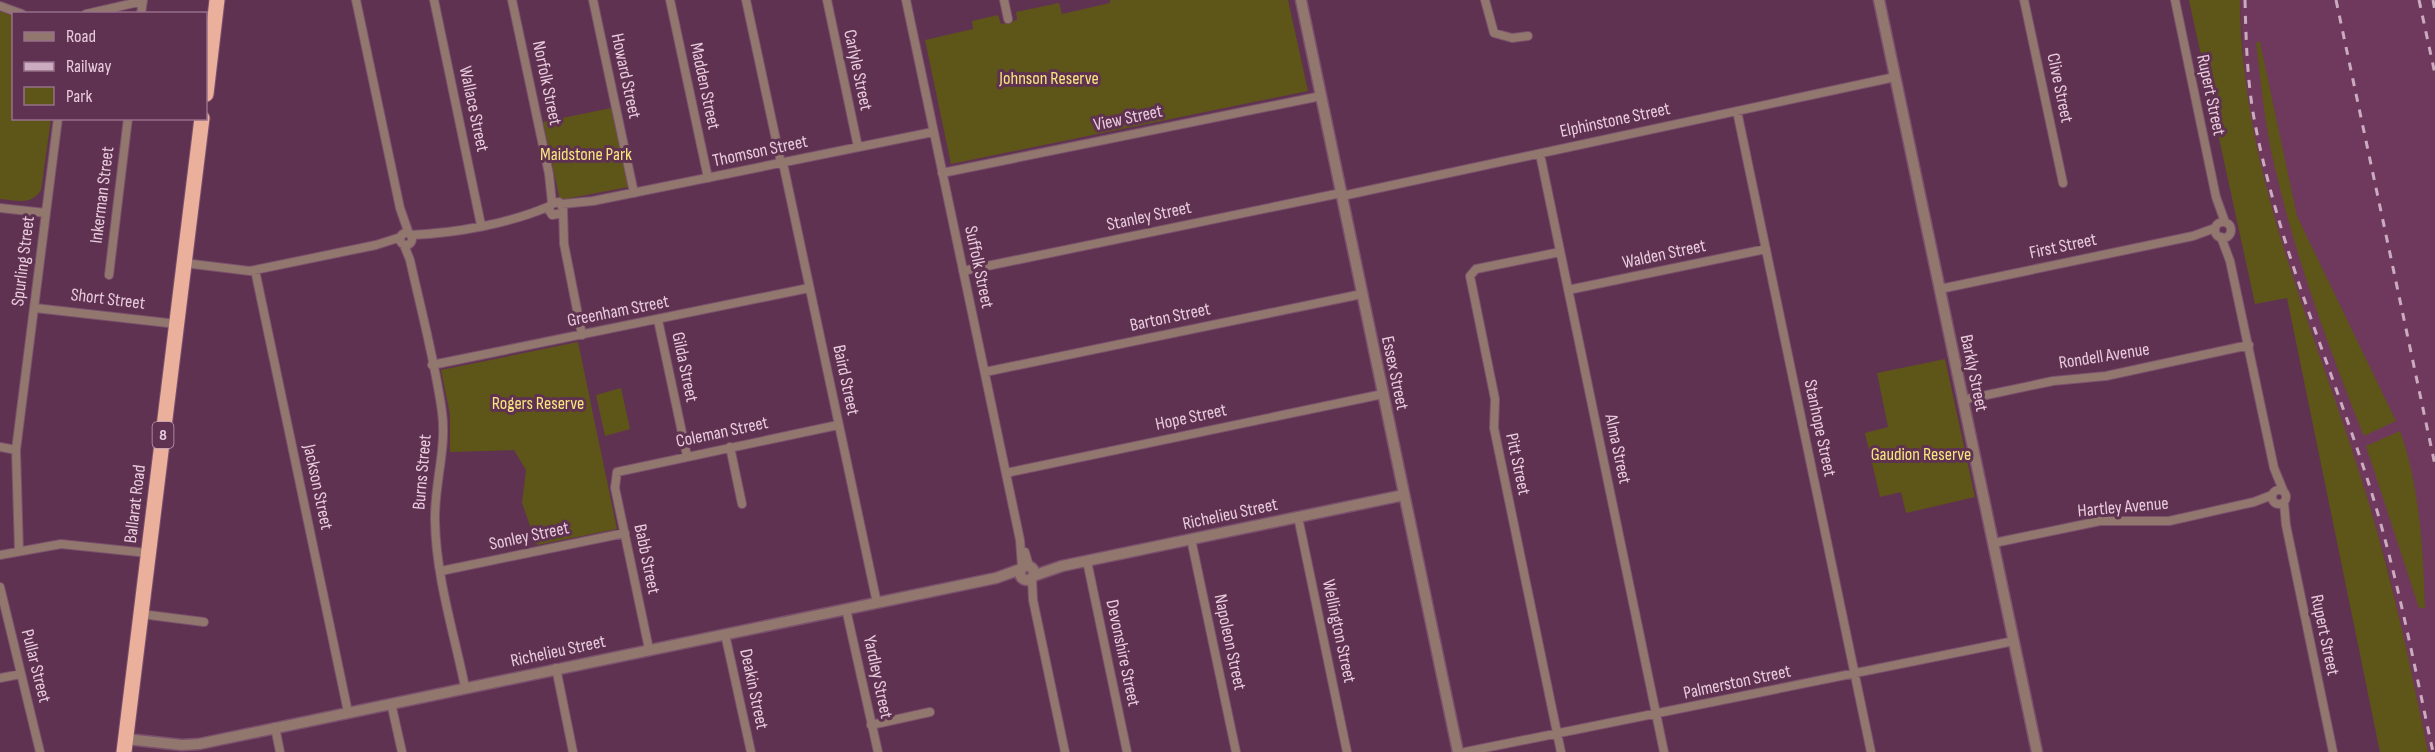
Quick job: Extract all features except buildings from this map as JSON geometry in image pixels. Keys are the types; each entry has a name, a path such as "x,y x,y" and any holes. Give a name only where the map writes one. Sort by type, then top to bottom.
{"highway":[{"path":"207,85 217,0"},
{"name":"Ballarat Road","path":"125,745 202,120"}],"street":[{"name":"Burns Street","path":"356,0 432,365 443,430 435,520 441,571 465,687"},
{"name":"Wallace Street","path":"434,0 481,225"},
{"name":"Norfolk Street","path":"512,0 582,335"},
{"name":"Howard Street","path":"593,0 634,193"},
{"name":"Madden Street","path":"670,0 708,178"},
{"name":"Baird Street","path":"746,0 877,603"},
{"name":"Carlyle Street","path":"827,0 858,147"},
{"name":"Suffolk Street","path":"906,0 1065,752"},
{"path":"1004,0 1008,19"},
{"name":"Essex Street","path":"1301,0 1458,752"},
{"path":"1485,0 1494,33 1512,38 1528,36"},
{"name":"Barkly Street","path":"1879,0 2037,752"},
{"name":"Clive Street","path":"2024,0 2063,183"},
{"name":"Rupert Street","path":"2175,0 2221,230 2249,345 2274,468 2277,498 2286,525 2333,752"},
{"path":"95,12 143,1"},
{"path":"0,6 16,12"},
{"name":"Elphinstone Street","path":"1342,194 1540,154 1895,77"},
{"name":"View Street","path":"942,173 1321,96"},
{"name":"Stanhope Street","path":"1737,111 1871,752"},
{"name":"Spurling Street","path":"19,551 16,450 57,120"},
{"name":"Inkerman Street","path":"109,275 128,120"},
{"name":"Thomson Street","path":"184,263 255,270 933,132"},
{"name":"Alma Street","path":"1540,154 1664,752"},
{"name":"Stanley Street","path":"963,272 1342,194"},
{"path":"0,208 46,213"},
{"name":"First Street","path":"1940,289 2221,230"},
{"name":"Walden Street","path":"1568,291 1766,249"},
{"name":"Pitt Street","path":"1560,252 1476,269 1470,276 1495,399 1494,428 1561,752"},
{"name":"Jackson Street","path":"255,270 348,712"},
{"name":"Greenham Street","path":"432,365 809,288"},
{"name":"Barton Street","path":"985,372 1362,294"},
{"name":"Short Street","path":"34,308 177,324"},
{"name":"Gilda Street","path":"658,320 687,456"},
{"name":"Rondell Avenue","path":"1963,400 2053,381 2106,376 2249,345"},
{"name":"Hope Street","path":"1006,473 1383,394"},
{"name":"Coleman Street","path":"615,475 621,470 838,425"},
{"path":"0,447 16,450"},
{"path":"730,447 742,504"},
{"name":"Babb Street","path":"615,475 649,649"},
{"name":"Richelieu Street","path":"125,745 215,746 275,727 1404,495"},
{"name":"Hartley Avenue","path":"1994,543 2100,521 2169,521 2277,498"},
{"name":"Wellington Street","path":"1298,517 1347,752"},
{"name":"Sonley Street","path":"441,571 625,533"},
{"name":"Napoleon Street","path":"1191,539 1236,752"},
{"path":"0,555 75,544 148,553"},
{"name":"Devonshire Street","path":"1087,561 1127,752"},
{"name":"Pullar Street","path":"0,587 40,752"},
{"name":"Yardley Street","path":"846,609 878,752"},
{"path":"141,614 204,622"},
{"name":"Deakin Street","path":"725,634 749,752"},
{"name":"Palmerston Street","path":"1465,752 2014,641"},
{"path":"556,668 573,752"},
{"path":"0,678 21,674"},
{"path":"391,703 402,752"},
{"path":"871,725 930,712"},
{"path":"275,727 280,752"}],"shaded area":[{"path":"2240,0 2435,0 2435,752 2428,752 2388,569 2363,486 2300,303 2269,200 2251,127 2244,71"}],"green space":[{"name":"Johnson Reserve","path":"1110,0 1288,0 1308,91 951,164 925,40 973,29 972,21 998,15 1001,24 1017,20 1016,12 1059,3 1062,14 1110,3"},
{"path":"2189,0 2240,0 2244,63 2253,126 2266,187 2303,308 2374,520 2399,619 2428,752 2380,752 2287,298 2255,304"},
{"path":"0,11 12,16 12,120 51,120 41,190 28,200 0,199"},
{"path":"2256,42 2260,42 2297,216 2396,421 2364,436 2314,304 2283,202 2269,137"},
{"name":"Maidstone Park","path":"611,108 628,187 560,200 543,122"},
{"name":"Rogers Reserve","path":"578,342 617,529 537,545 522,503 526,470 514,450 450,452 450,414 441,370"},
{"name":"Gaudion Reserve","path":"1945,359 1975,497 1906,513 1901,492 1880,497 1865,433 1888,427 1877,373"},
{"path":"621,388 630,429 605,436 596,395"},
{"path":"2400,431 2416,496 2425,608 2419,608 2366,446"}],"railway":[{"path":"2245,0 2250,89 2264,164 2304,300 2352,433 2387,546 2433,752"},
{"path":"2336,0 2435,465"},
{"path":"2419,0 2435,74"},
{"path":"2433,0 2435,11"}]}
